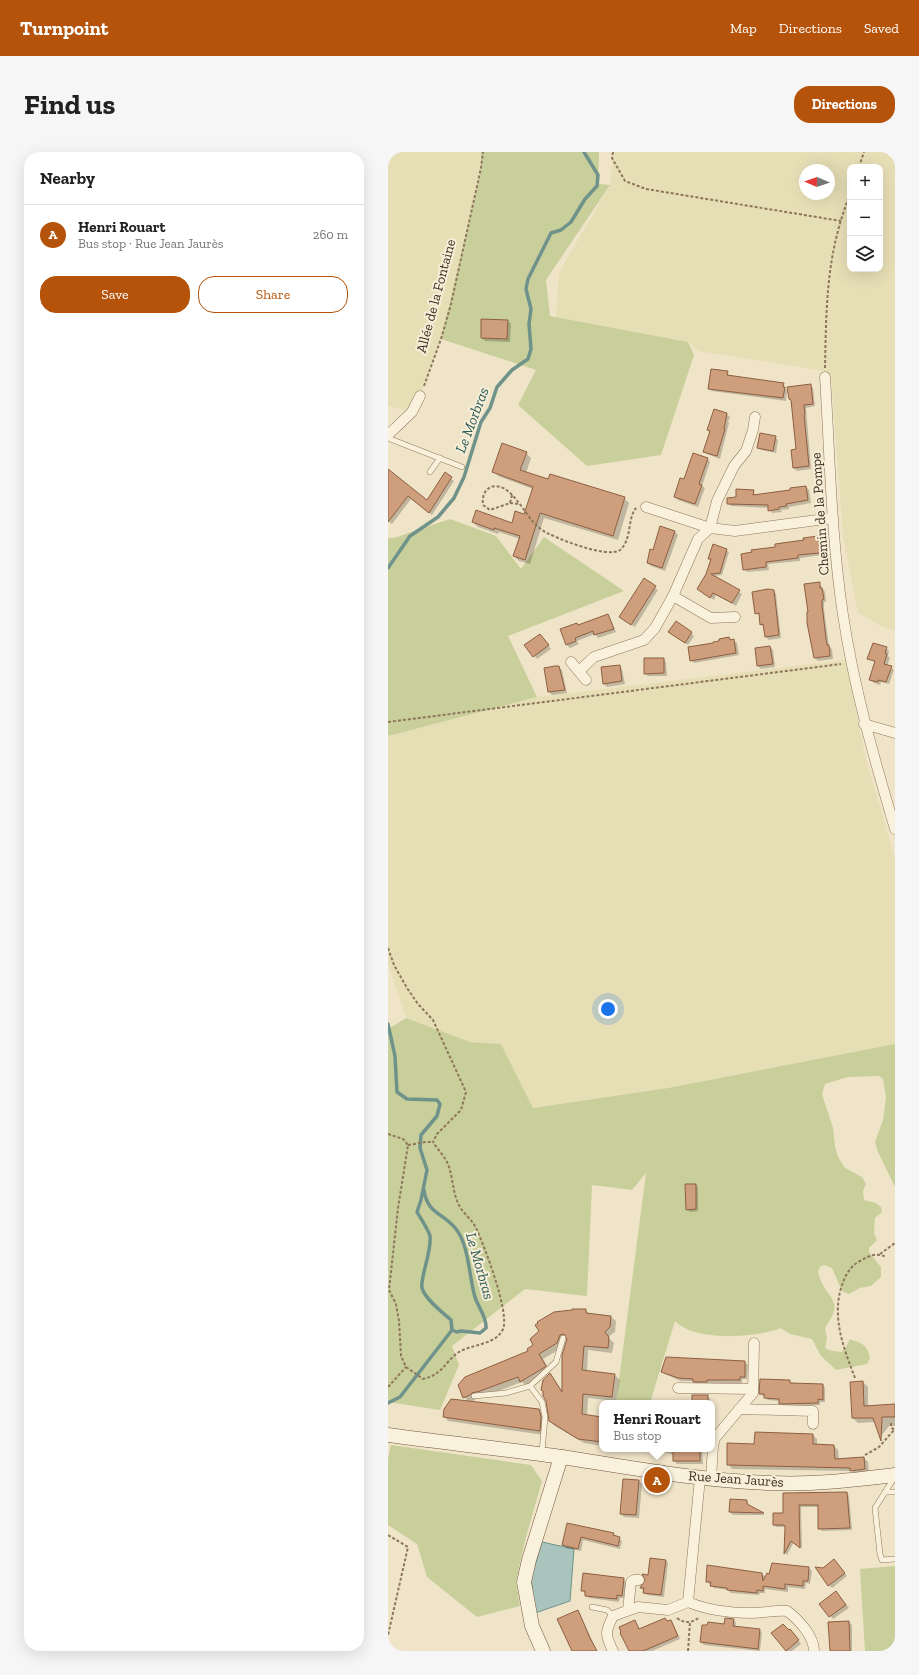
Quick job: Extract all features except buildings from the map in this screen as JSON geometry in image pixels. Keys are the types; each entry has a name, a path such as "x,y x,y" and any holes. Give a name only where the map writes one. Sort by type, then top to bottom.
{"main road":[{"name":"Rue Jean Jaurès","path":"388,1435 561,1457 638,1470 706,1479 772,1483 806,1483 895,1476"},
{"path":"543,1651 532,1626 524,1582 529,1560 561,1457"}],"street":[{"name":"Chemin de la Pompe","path":"825,377 836,558 843,614 864,724 895,829"},
{"path":"388,435 412,412 420,396"},
{"path":"579,670 594,657 644,640 655,628 673,596 698,538 710,528 717,501 734,466 746,452 753,430 755,417"},
{"path":"646,507 710,528 735,531 833,518"},
{"path":"673,596 711,618 735,617"},
{"path":"571,662 586,680"},
{"path":"864,724 895,733"},
{"path":"715,1438 753,1393 754,1343"},
{"path":"678,1388 753,1389"},
{"path":"739,1410 813,1411 813,1424"},
{"path":"688,1602 706,1479 712,1452"},
{"path":"628,1610 631,1582 634,1580 639,1580"},
{"path":"613,1651 607,1638 607,1628 613,1616 638,1607 668,1610 688,1602 706,1608 744,1613 787,1611 796,1619 808,1634 814,1651"}],"lane":[{"path":"388,438 462,467"},
{"path":"430,472 440,458"},
{"path":"474,1396 506,1393 530,1386 556,1362 563,1338"},
{"path":"530,1386 542,1402 546,1417 542,1455"},
{"path":"895,1476 875,1508 882,1560 895,1559"},
{"path":"885,1492 895,1492"},
{"path":"592,1607 608,1610 613,1616"}],"path":[{"name":"Allée de la Fontaine","path":"420,396 441,339 451,304 482,168 483,152"},
{"path":"613,152 612,158 625,181 646,189 841,221"},
{"path":"860,164 864,152"},
{"path":"825,377 826,316 829,284 835,244 848,200"},
{"path":"520,504 510,503 490,510 483,505 484,494 491,486 497,485 512,495 520,504 542,529 557,538 595,552 616,552 621,549 628,535 633,512 638,506 646,507"},
{"path":"510,503 512,495"},
{"path":"388,722 851,662"},
{"path":"388,948 394,965 407,988 432,1020 466,1092 460,1110 437,1134 433,1142"},
{"path":"388,1134 403,1139 408,1145 398,1208 389,1290 396,1304 399,1321 401,1356 406,1367 423,1379 431,1377 442,1371 458,1353 495,1338 504,1328 505,1321 498,1286 475,1226 458,1203 446,1160 433,1142"},
{"path":"408,1145 433,1142"},
{"path":"855,1378 839,1331 837,1309 839,1293 843,1280 850,1268 873,1255 880,1254 895,1244"},
{"path":"880,1254 886,1257"},
{"path":"388,1387 406,1367"},
{"path":"865,1455 879,1447 895,1430 891,1423"},
{"path":"388,1535 408,1547 388,1634"},
{"path":"671,1609 679,1620 690,1622 698,1619 706,1608"},
{"path":"688,1651 690,1622"}],"shaded area":[{"path":"388,152 481,152 481,171 441,339 420,396 412,412 388,406"},
{"path":"613,152 895,152 895,631 883,627 858,613 843,536 831,375 825,371 698,351 688,342 556,317 559,272 610,186"},
{"path":"846,660 866,760 895,858 895,1044 668,1088 533,1108 501,1044 470,1042 406,1018 388,963 388,734 537,697"}],"green space":[{"path":"481,152 599,152 598,183 591,183 610,185 546,280 550,316 688,342 694,355 661,455 587,466 518,405 536,370 441,339 481,171"},
{"path":"450,519 496,536 521,569 544,537 624,591 508,636 537,697 388,736 388,538 394,538"},
{"path":"406,1018 470,1042 501,1044 533,1108 668,1088 895,1044 895,1187 878,1152 875,1142 883,1120 886,1098 883,1079 879,1076 848,1077 825,1084 822,1094 833,1128 838,1157 845,1168 862,1177 866,1184 863,1191 864,1200 876,1203 881,1207 882,1212 875,1218 874,1233 877,1240 869,1248 869,1252 881,1267 881,1277 871,1286 860,1288 849,1294 842,1291 832,1268 824,1265 820,1267 818,1272 825,1289 834,1304 834,1310 831,1318 825,1328 827,1338 825,1348 841,1352 845,1349 850,1339 866,1347 870,1358 867,1364 836,1370 821,1356 812,1339 790,1334 781,1328 757,1334 726,1336 696,1332 684,1328 675,1321 651,1400 616,1400 646,1173 632,1190 592,1185 587,1296 525,1289 452,1346 459,1365 440,1410 388,1402 388,1029"},
{"path":"391,1445 531,1465 542,1481 526,1537 516,1581 520,1606 477,1617 427,1577 417,1544 388,1525 388,1459"},
{"path":"895,1566 895,1651 865,1651 860,1569"}],"water":[{"path":"542,1542 574,1549 570,1601 535,1613 531,1578"}],"waterway":[{"name":"Le Morbras","path":"388,568 410,536 438,517 454,498 464,477 481,422 490,408 497,387 512,370 528,359 531,349 529,324 531,309 526,289 528,279 551,233 561,230 571,222 585,199 597,186 598,175 584,152"},
{"name":"Le Morbras","path":"388,1024 395,1056 397,1092 407,1099 437,1100 440,1104 437,1116 421,1135 420,1148 427,1170 417,1212 430,1236 422,1288 430,1301 451,1320 452,1330 400,1397 388,1403"},
{"name":"Le Morbras","path":"424,1190 426,1198 432,1209 456,1229 464,1244 476,1301 484,1316 486,1324 486,1328 480,1333 457,1332 452,1330"}],"place":[{"name":"Henri Rouart","path":"657,1480"}]}
